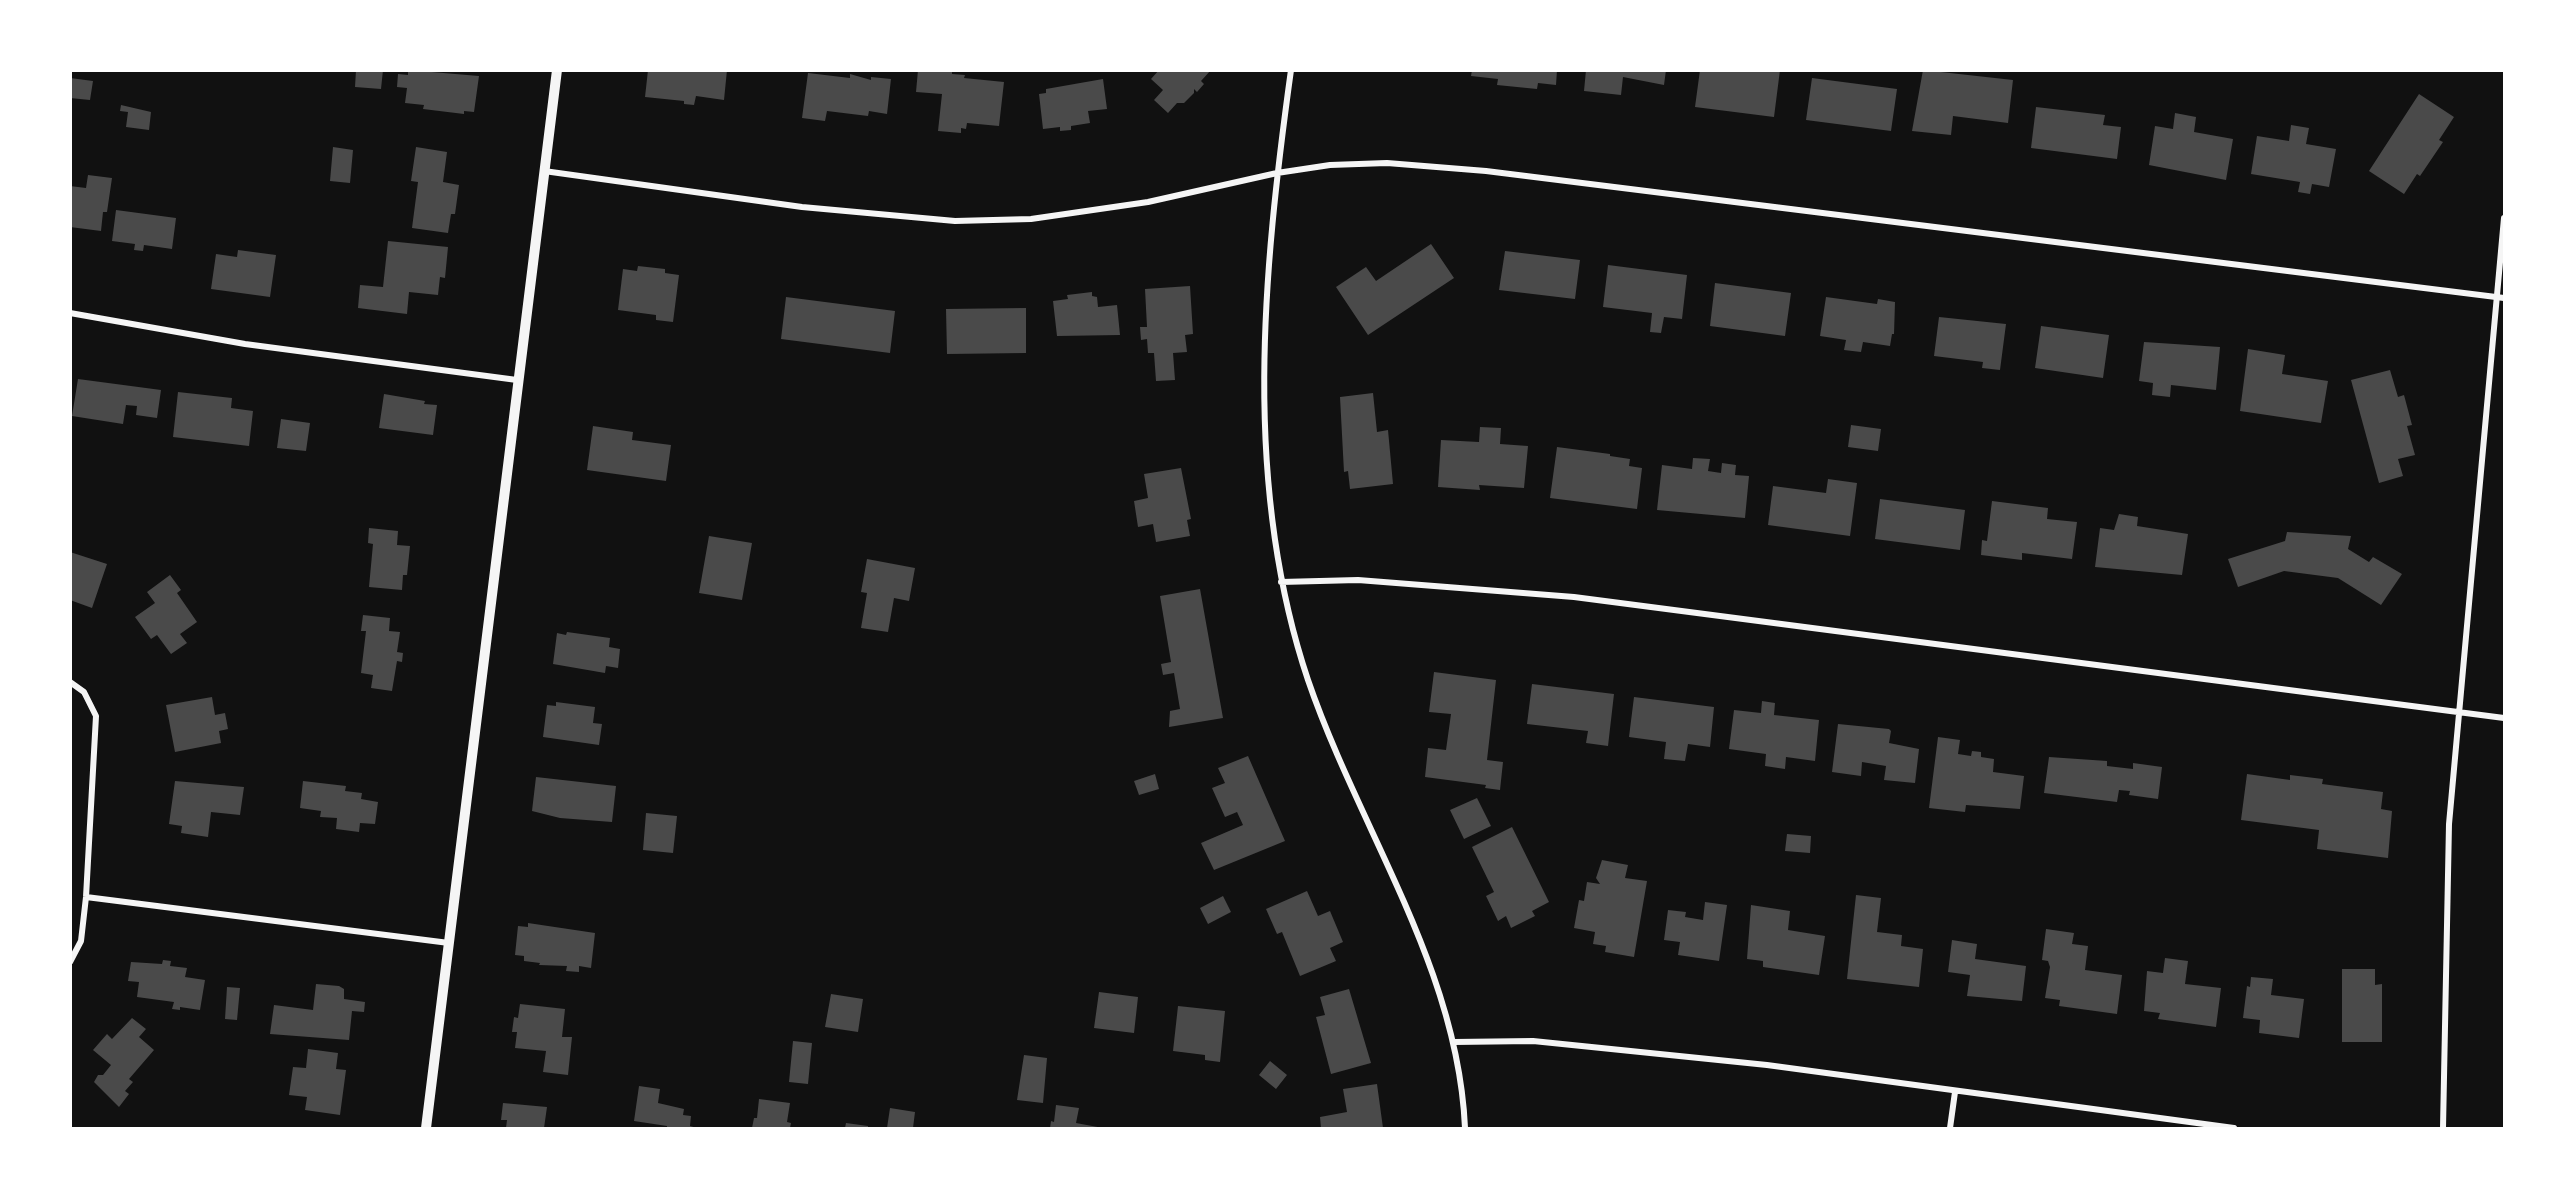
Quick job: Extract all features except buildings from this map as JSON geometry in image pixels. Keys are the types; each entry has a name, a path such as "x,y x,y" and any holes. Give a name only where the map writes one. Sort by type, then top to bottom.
{"street":[{"path":"426,1128 557,70"},
{"path":"1291,70 1277,173 1264,404 1268,490 1281,582 1307,677 1325,728 1428,960 1454,1042 1465,1128"},
{"path":"544,171 802,207 955,221 1031,219 1125,206 1277,173 1330,165 1387,163 1486,171 2505,298"},
{"path":"2443,1128 2449,824 2505,218"},
{"path":"70,313 245,344 517,380"},
{"path":"1281,582 1358,580 1574,597 2505,718"},
{"path":"70,682 84,692 96,716 86,897 81,941 70,962"},
{"path":"86,897 449,943"},
{"path":"1454,1042 1533,1041 1767,1065 2234,1128"},
{"path":"1950,1128 1955,1092"}]}
